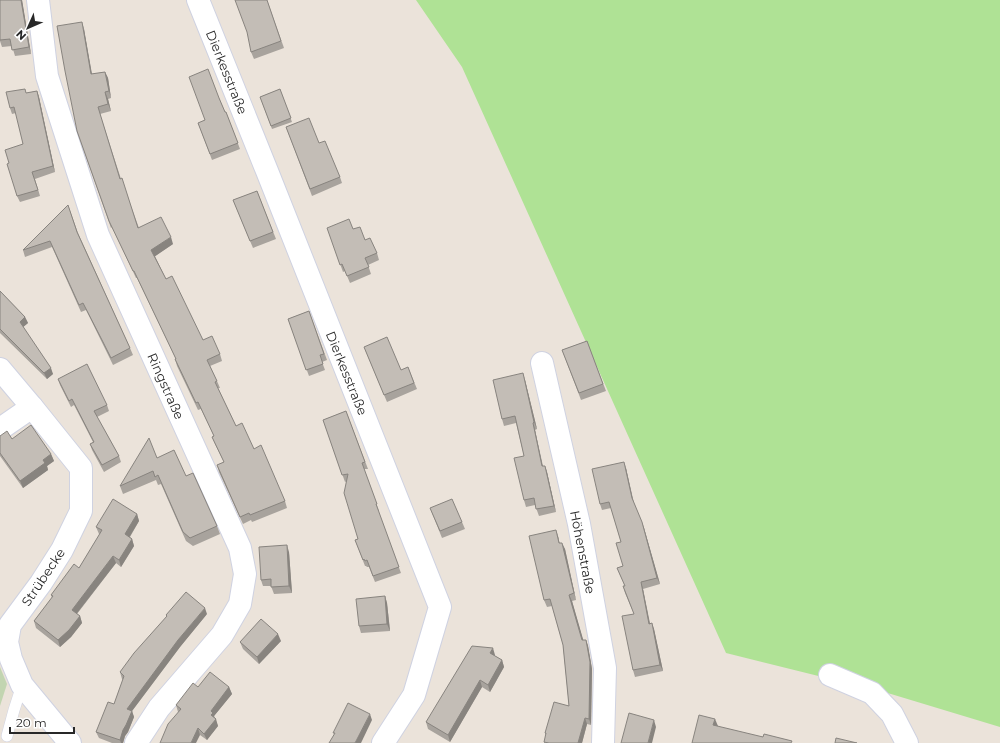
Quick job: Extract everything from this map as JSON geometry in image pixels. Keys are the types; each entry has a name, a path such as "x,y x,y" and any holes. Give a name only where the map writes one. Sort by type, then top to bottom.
{"street":[{"name":"Ringstraße","path":"38,0 47,76 98,235 240,548 245,574 240,604 222,635 159,708 136,743"},
{"name":"Dierkesstraße","path":"198,0 440,607 414,695 383,743"},
{"name":"Höhenstraße","path":"542,363 578,524 605,668 603,743"},
{"path":"0,369 32,407 0,429"},
{"name":"Strübecke","path":"32,407 81,468 81,511 62,550 41,583 10,625 7,642 11,659 22,685 70,743"},
{"path":"830,675 872,693 892,714 907,743"}],"lane":[{"path":"7,736 22,685"}],"green space":[{"path":"416,0 1000,0 1000,727 891,694 726,653 462,67"},
{"path":"0,667 7,684 0,706"}],"building":[{"path":"0,0 21,0 29,47 12,50 10,39 0,40"},
{"path":"235,0 267,0 281,41 251,52 247,32"},
{"path":"82,22 91,74 105,72 109,91 105,92 108,104 98,107 120,179 122,178 138,228 161,217 171,237 151,250 166,279 172,276 203,340 212,336 220,354 207,360 217,381 215,382 236,426 242,423 254,449 261,445 285,501 250,515 249,513 240,517 217,465 224,462 212,437 214,436 198,402 196,403 109,221 77,131 57,26"},
{"path":"208,69 238,143 210,154 198,123 205,120 189,77"},
{"path":"25,89 26,93 37,91 53,166 32,172 38,190 17,196 7,164 9,163 5,150 23,144 14,107 10,108 6,92"},
{"path":"280,89 291,118 271,126 260,97"},
{"path":"309,118 319,143 325,141 340,177 310,189 286,127"},
{"path":"257,191 273,232 250,241 233,200"},
{"path":"68,205 77,232 130,348 111,358 83,303 79,305 50,241 23,250"},
{"path":"349,219 353,229 360,227 365,240 370,238 377,253 365,258 369,267 347,276 342,264 340,265 327,228"},
{"path":"0,291 25,317 20,322 51,368 44,373 0,329"},
{"path":"309,311 324,354 320,355 323,364 306,370 288,319"},
{"path":"387,337 401,370 408,367 414,383 384,395 364,347"},
{"path":"587,341 603,384 579,393 562,350"},
{"path":"87,364 107,405 94,411 119,456 102,465 90,444 94,442 72,399 69,401 58,379"},
{"path":"523,373 542,466 545,466 554,506 536,509 534,498 524,500 514,458 524,456 515,416 502,419 493,380"},
{"path":"346,411 365,462 362,463 399,567 373,576 367,560 363,560 355,540 358,539 344,493 348,474 342,475 323,420"},
{"path":"31,425 51,454 43,460 45,463 20,481 0,453 0,436 7,431 12,439"},
{"path":"149,438 157,458 174,450 186,476 193,473 217,526 190,538 183,532 158,475 155,477 153,471 120,486"},
{"path":"624,462 632,498 642,522 657,578 641,582 649,624 652,623 660,665 633,670 622,616 634,614 623,586 625,586 617,568 623,566 616,543 621,542 609,502 600,504 592,469"},
{"path":"113,499 137,514 125,534 132,539 119,560 113,556 72,610 80,616 69,630 58,640 34,621 74,564 79,568 102,530 96,527"},
{"path":"452,499 462,522 440,531 430,508"},
{"path":"556,530 559,543 562,543 574,593 569,595 582,640 586,640 590,662 589,719 585,718 578,743 544,742 545,733 554,702 569,706 563,645 550,599 544,600 529,536"},
{"path":"287,545 289,586 271,587 271,579 261,580 259,547"},
{"path":"186,592 205,608 178,640 127,709 132,711 120,740 96,732 108,702 114,704 124,676 120,672 134,653"},
{"path":"385,596 387,624 359,626 356,599"},
{"path":"261,619 278,634 257,657 240,642"},
{"path":"472,646 493,648 490,653 502,660 488,685 480,680 448,735 426,722"},
{"path":"210,672 229,687 211,711 213,713 211,715 216,719 204,734 198,728 191,743 160,743 168,724 181,709 176,705 193,683 198,687"},
{"path":"348,703 370,714 355,743 329,743 335,733 333,733"},
{"path":"629,713 654,720 648,743 621,743"},
{"path":"699,715 715,719 713,725 763,737 764,734 792,741 791,743 692,743"},
{"path":"836,738 857,743 835,743"}]}
